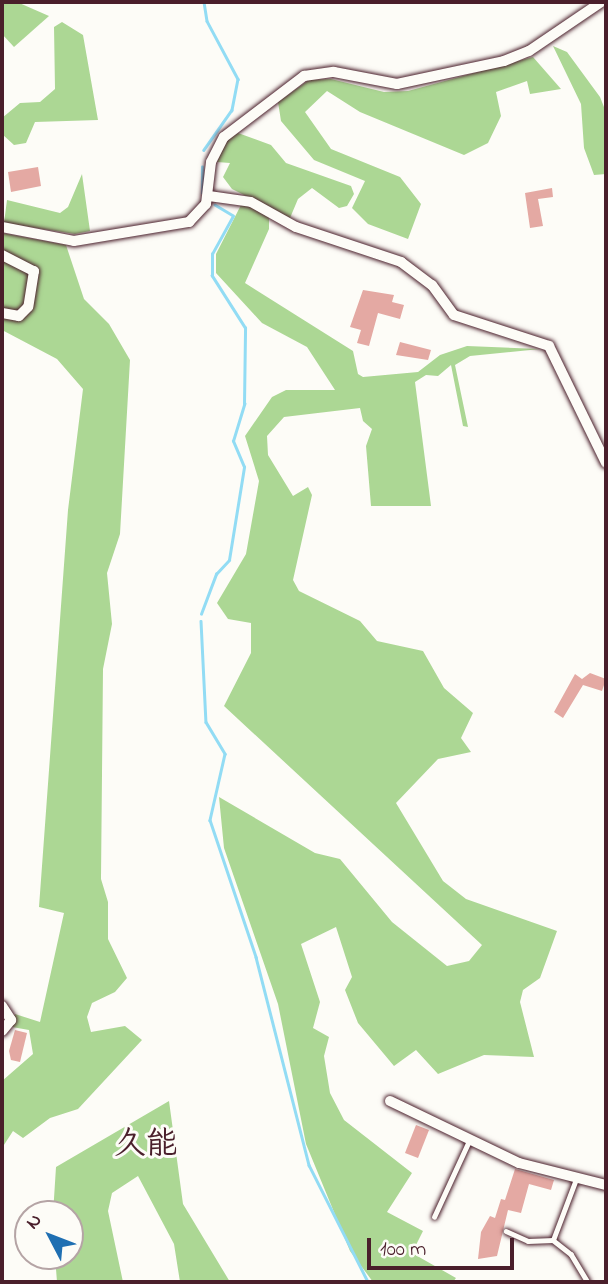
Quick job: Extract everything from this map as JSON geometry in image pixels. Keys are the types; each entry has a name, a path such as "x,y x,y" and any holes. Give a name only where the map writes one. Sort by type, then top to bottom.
{"street":[{"path":"2,226 74,241 189,222 209,196 211,162 224,137 304,76 334,72 397,84 504,61 529,51 600,2"},
{"path":"209,196 251,202 296,227 401,262 424,277 454,315 549,346 606,464"},
{"path":"2,255 34,271 28,307 19,316 2,313"},
{"path":"2,1006 11,1020 2,1031"},
{"path":"390,1101 519,1163 606,1185"}],"lane":[{"path":"434,1217 469,1140"},
{"path":"553,1240 576,1178"},
{"path":"506,1231 527,1241 553,1240 571,1254 589,1282"}],"green space":[{"path":"2,2 17,2 49,16 14,47 2,34"},
{"path":"62,22 83,35 98,120 35,122 26,143 14,145 2,134 2,118 20,103 40,102 55,89 54,27"},
{"path":"553,46 567,52 600,97 606,112 606,174 594,175 584,148 581,104"},
{"path":"533,57 561,89 530,94 527,81 496,92 501,116 488,143 464,155 360,112 327,91 305,112 331,149 400,177 421,204 408,239 368,224 352,208 365,181 314,160 281,121 278,102 309,80 331,79 384,92 408,91"},
{"path":"238,133 271,145 286,163 351,186 354,194 347,206 339,208 312,188 298,199 290,218 232,189 223,177 230,163 217,162 226,141"},
{"path":"82,174 90,231 75,234 4,223 7,200 60,213 68,207"},
{"path":"242,203 269,214 269,229 245,283 353,351 358,374 363,377 418,372 440,355 467,346 540,349 470,356 455,365 468,427 463,426 451,365 438,376 426,375 415,382 431,506 371,506 366,446 372,429 363,421 360,408 284,417 267,436 268,455 293,496 308,487 312,495 293,580 299,591 360,621 377,641 423,651 444,688 473,713 461,738 471,752 438,759 396,803 443,881 466,899 557,931 540,978 523,990 520,1002 534,1057 484,1055 438,1074 416,1050 394,1066 358,1023 345,990 352,977 336,927 301,944 320,1002 313,1028 329,1037 324,1056 330,1093 344,1120 412,1173 387,1212 423,1231 412,1253 456,1278 453,1282 373,1282 350,1251 306,1144 278,1004 224,848 219,797 315,853 340,859 392,922 447,966 469,961 482,945 224,706 251,653 251,623 228,619 217,603 246,554 259,481 245,436 272,397 286,390 335,390 307,347 262,323 216,273 216,254"},
{"path":"2,233 66,245 84,299 109,324 130,360 120,534 107,573 112,624 103,669 101,879 108,902 108,939 127,978 115,992 92,1003 87,1017 91,1032 125,1026 142,1040 78,1109 50,1118 23,1138 13,1131 2,1148 2,1081 33,1054 29,1030 12,1027 15,1014 40,1022 64,913 39,907 68,510 83,389 57,359 2,330"},
{"path":"169,1101 183,1204 230,1282 180,1282 174,1244 138,1176 112,1193 108,1211 123,1282 57,1282 56,1270 84,1270 84,1200 54,1200 56,1167"}],"building":[{"path":"38,167 41,186 11,192 8,172"},
{"path":"552,188 553,197 538,199 543,226 530,228 525,193"},
{"path":"363,290 394,295 392,302 404,305 400,319 378,313 369,346 357,343 361,330 350,327"},
{"path":"400,342 431,350 428,360 396,355"},
{"path":"590,673 606,679 602,691 583,685 563,718 554,712 575,674 582,679"},
{"path":"15,1030 27,1033 20,1062 11,1060 9,1051"},
{"path":"416,1125 429,1130 418,1158 405,1153"},
{"path":"515,1169 554,1180 551,1190 529,1184 521,1213 508,1210 497,1256 478,1259 481,1232 490,1216 495,1218 501,1199 505,1200"}],"waterway":[{"path":"204,2 207,21 238,79 232,110 204,150"},
{"path":"202,167 202,193"},
{"path":"201,614 216,574 229,560 244,467 233,441 244,404 245,328 212,276 212,254 233,216 215,205"},
{"path":"201,621 206,722 225,754 210,820 256,957 309,1165 368,1282"}],"district":[{"name":"久能","path":"146,1146"}]}
